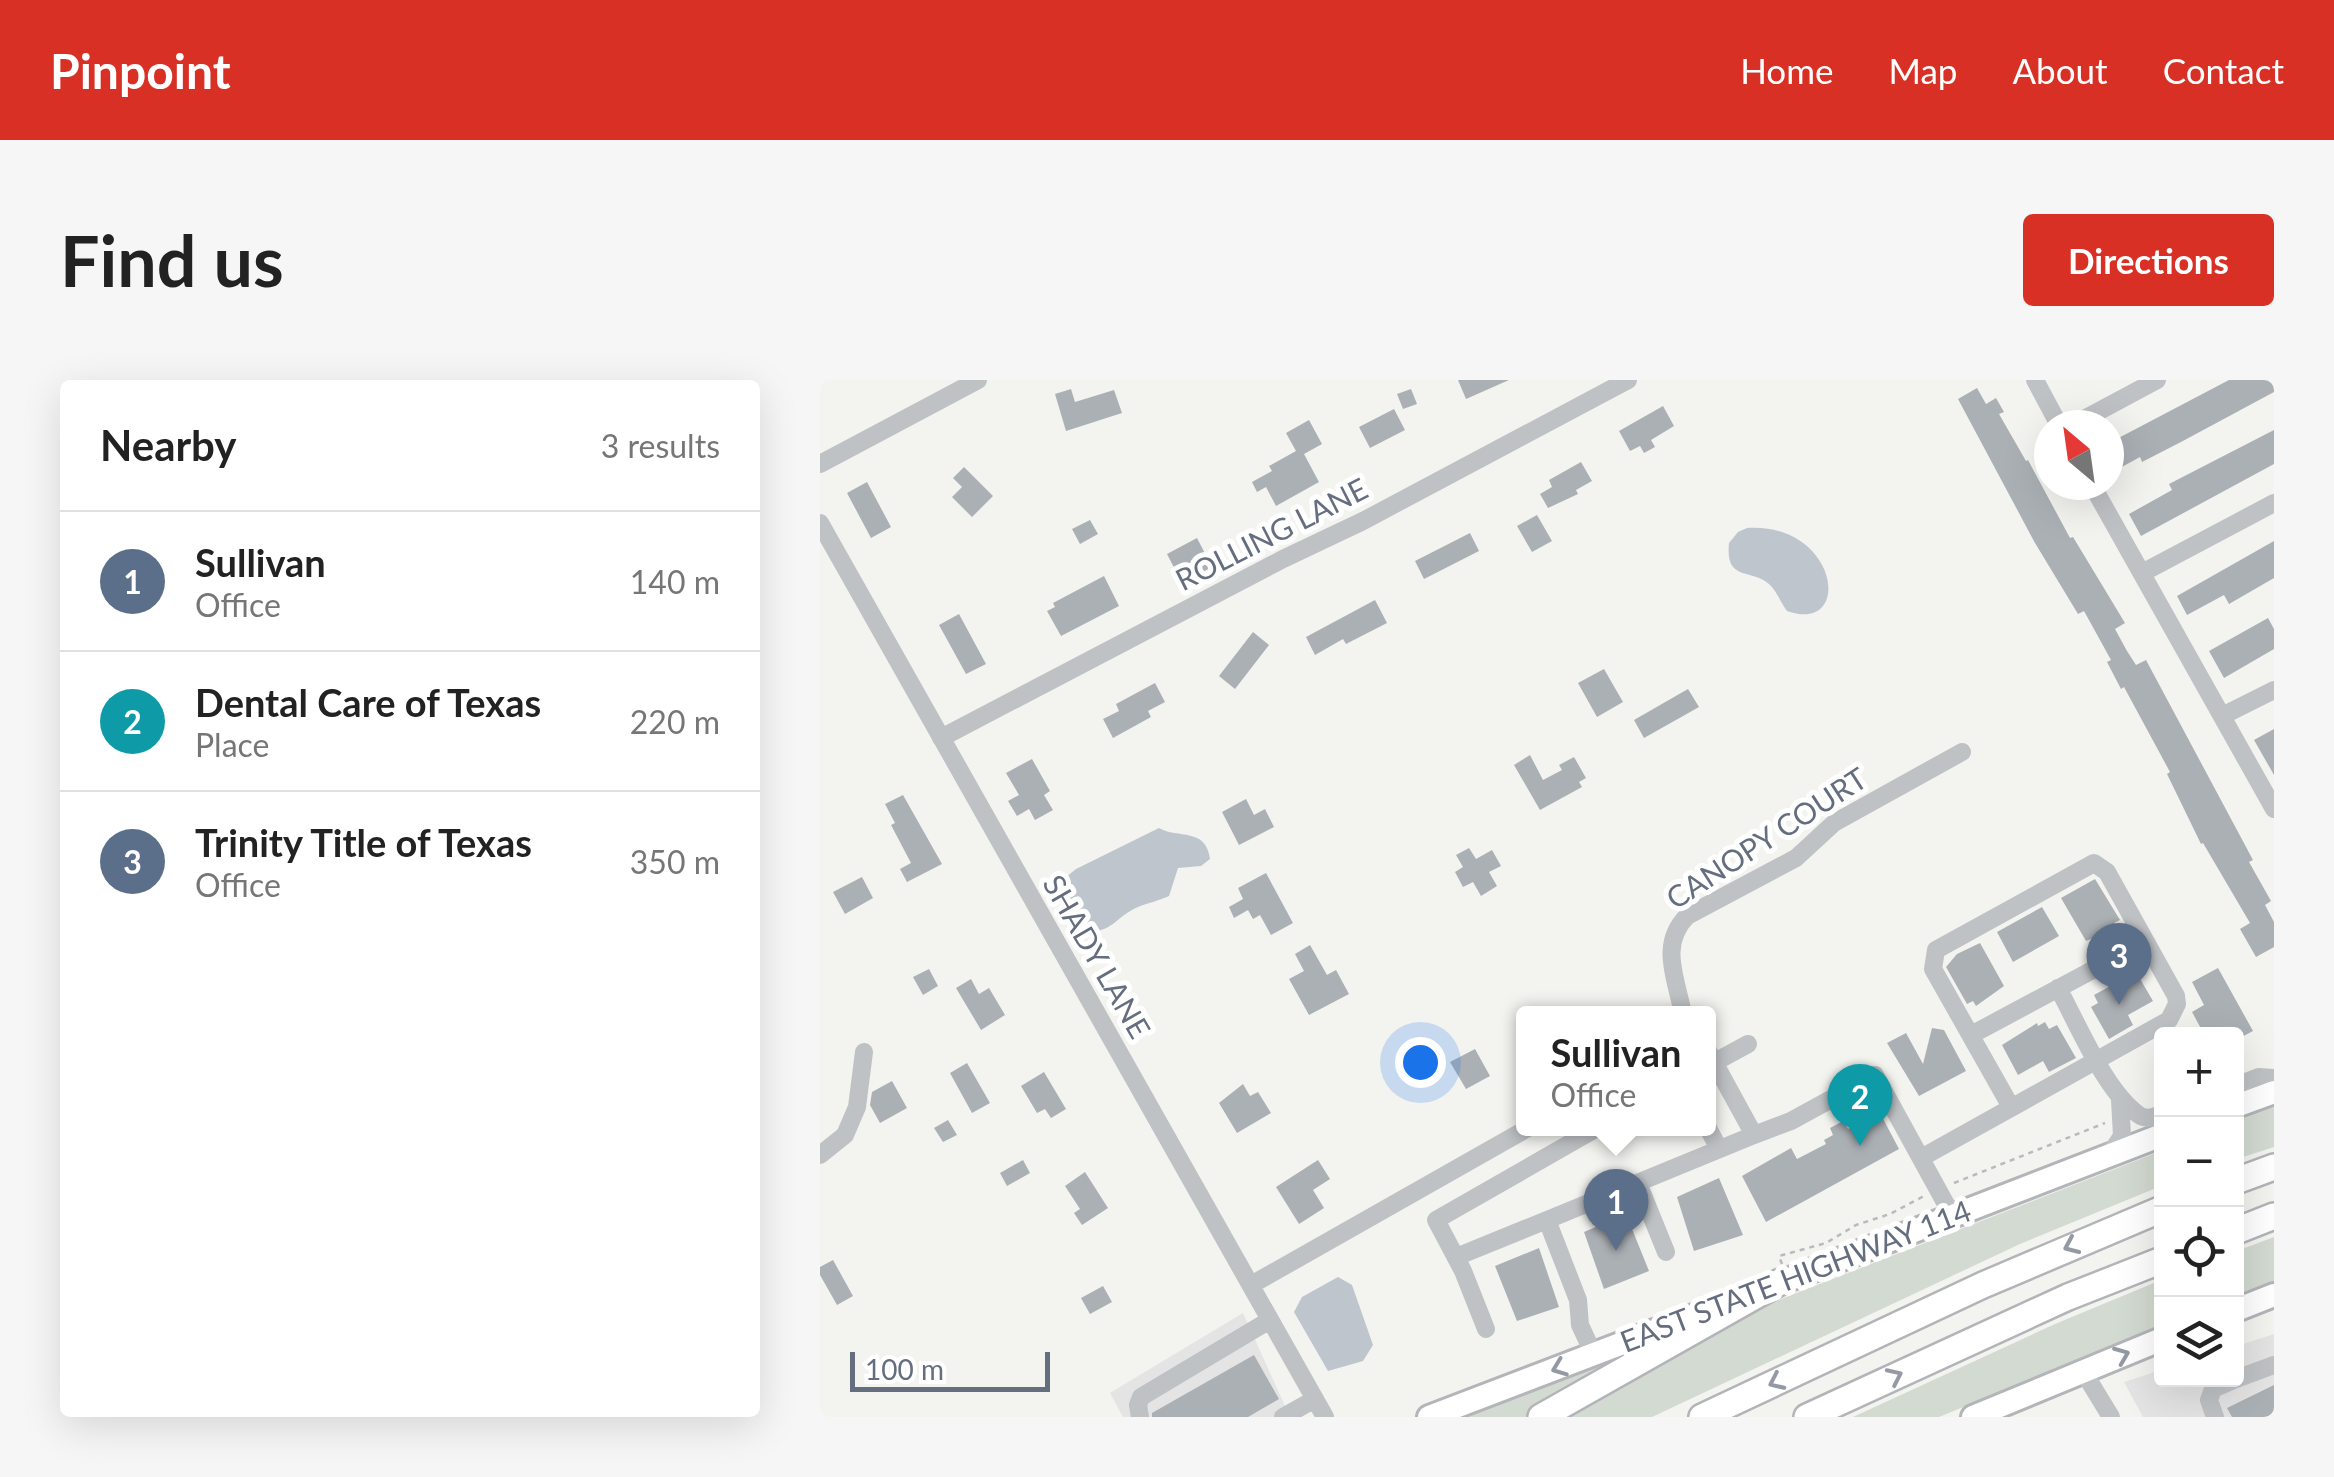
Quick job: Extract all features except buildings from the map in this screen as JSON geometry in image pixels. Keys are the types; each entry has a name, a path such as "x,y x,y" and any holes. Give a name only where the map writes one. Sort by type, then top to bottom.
{"highway":[{"path":"2244,1178 2274,1167"},
{"path":"1702,1417 1982,1284 2154,1212"},
{"path":"2244,1228 2274,1216"},
{"path":"1806,1417 2068,1297 2154,1263"},
{"path":"1541,1417 1784,1281"}],"main road":[{"path":"2244,1103 2274,1092"},
{"name":"EAST STATE HIGHWAY 114","path":"1428,1417 2154,1138"},
{"path":"2244,1307 2274,1296"},
{"path":"1973,1417 2154,1343"}],"street":[{"path":"820,464 978,380"},
{"name":"ROLLING LANE","path":"941,738 1363,522 1628,380"},
{"path":"2035,380 2051,410"},
{"path":"2101,410 2157,380"},
{"path":"2101,500 2274,809"},
{"path":"2142,573 2274,502"},
{"name":"SHADY LANE","path":"820,523 1325,1417"},
{"path":"2222,716 2274,690"},
{"name":"CANOPY COURT","path":"1681,1006 1670,947 1673,931 1687,916 1796,858 1834,822 1962,752"},
{"path":"1921,1158 2169,1020 2174,1014 2176,996 2106,872 2094,863 1936,950 1933,968 2011,1107"},
{"path":"1971,1036 2145,942"},
{"path":"2058,988 2121,1108 2122,1136 2108,1156"},
{"path":"1716,1055 1748,1044"},
{"path":"820,1156 845,1135 856,1107 864,1052"},
{"path":"1716,1063 1754,1134"},
{"path":"1456,1257 1791,1121 1875,1075 1953,1218"},
{"path":"2244,1083 2259,1077 2274,1078"},
{"path":"2121,1108 2154,1117"},
{"path":"1250,1285 1516,1135"},
{"path":"1486,1329 1436,1220 1583,1136"},
{"path":"1712,1136 1719,1149"},
{"path":"1638,1183 1666,1252"},
{"path":"1547,1220 1578,1300 1580,1325 1594,1355"},
{"path":"1140,1417 1141,1397 1270,1320"},
{"path":"2244,1376 2274,1365"},
{"path":"2083,1371 2111,1417"},
{"path":"2215,1417 2209,1400 2218,1387"},
{"path":"1284,1417 1315,1398"}],"path":[{"path":"1784,1281 1779,1256 1826,1242 1856,1225 1890,1214 2121,1108"}],"shaded area":[{"path":"1747,528 1778,531 1801,542 1818,558 1827,576 1828,594 1822,607 1808,614 1787,611 1769,584 1735,569 1729,543"},
{"path":"1159,828 1197,838 1210,859 1201,866 1178,868 1169,896 1130,911 1106,928 1080,930 1057,901 1055,894 1060,882 1076,869"},
{"path":"2274,1107 2274,1147 2244,1157 2244,1118"},
{"path":"2154,1154 2154,1189 2020,1244 1652,1417 1546,1417 1677,1345 1763,1306"},
{"path":"2274,1237 2274,1283 2244,1294 2244,1248"},
{"path":"1338,1277 1352,1285 1373,1345 1363,1361 1328,1371 1294,1312 1302,1297"},
{"path":"2154,1283 2154,1328 1939,1417 1853,1417"},
{"path":"1243,1313 1290,1417 1123,1417 1110,1393"},
{"path":"2274,1334 2274,1417 2143,1417 2124,1382 2154,1372 2154,1387 2244,1387 2244,1344"},
{"path":"1607,1360 1610,1367 1525,1417 1461,1417"}],"place":[{"name":"Trinity Title of Texas","path":"2119,1005"},
{"name":"Dental Care of Texas","path":"1860,1146"},
{"name":"Sullivan","path":"1616,1251"}]}
